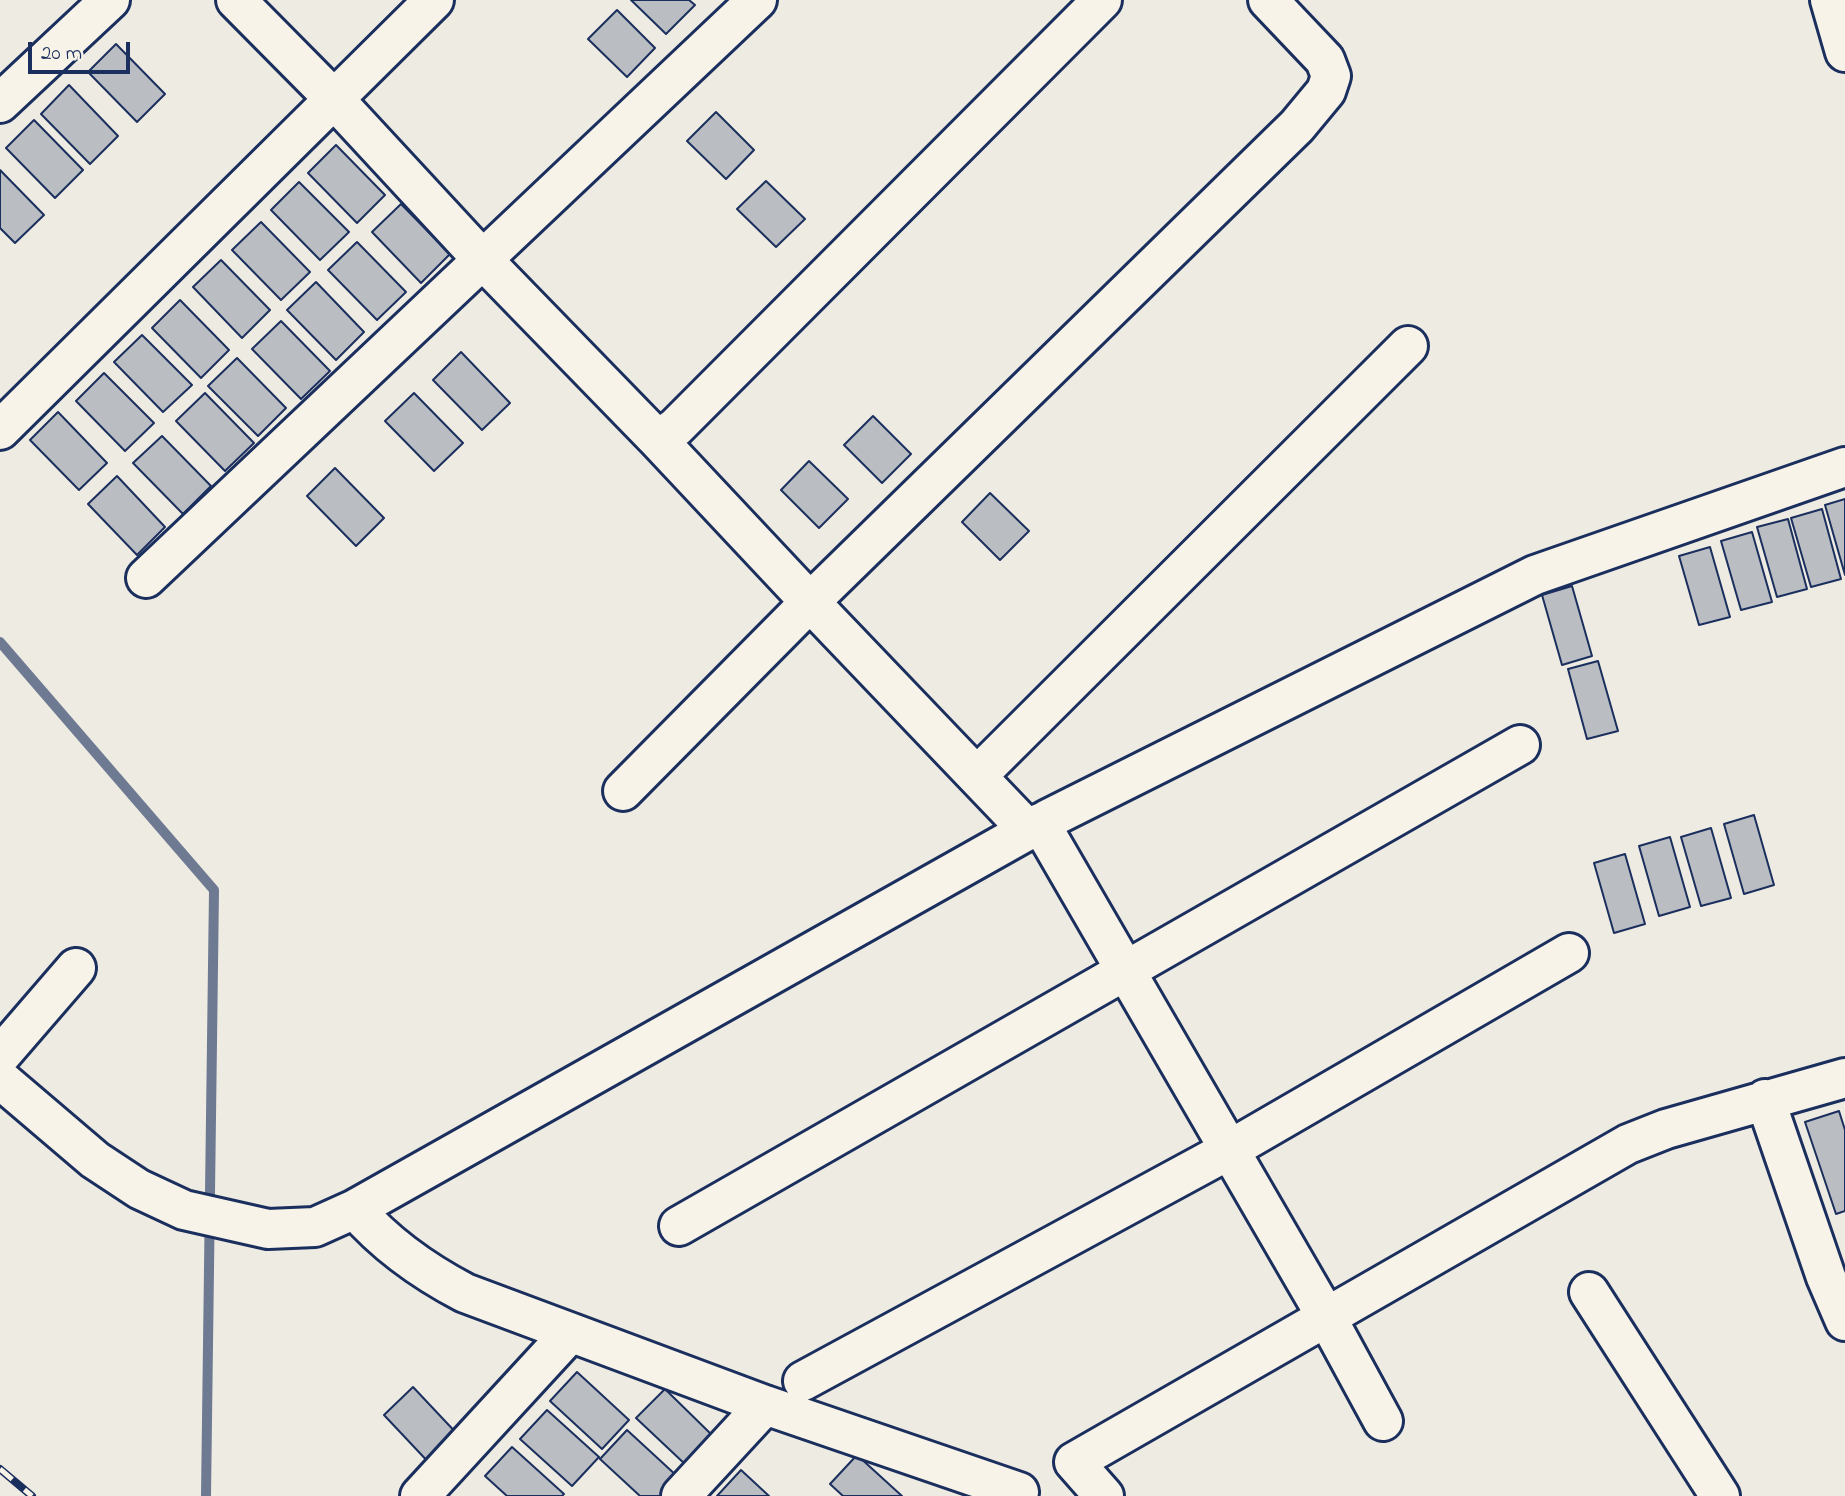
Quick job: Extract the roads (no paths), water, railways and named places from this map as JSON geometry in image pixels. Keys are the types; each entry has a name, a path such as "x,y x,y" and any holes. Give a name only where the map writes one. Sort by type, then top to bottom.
{"street":[{"path":"0,103 110,0"},
{"path":"236,0 341,91"},
{"path":"265,0 341,91 491,252 1039,824 1327,1318 1383,1421"},
{"path":"0,430 434,0"},
{"path":"146,578 757,0"},
{"path":"667,433 1102,0"},
{"path":"623,791 817,595 1297,126 1326,91 1331,76 1325,60 1268,0"},
{"path":"1830,0 1845,52"},
{"path":"985,767 1408,346"},
{"path":"0,1079 95,1160 139,1189 184,1210 268,1229 315,1227 355,1209 1039,824 1535,575 1845,467"},
{"path":"679,1226 1520,745"},
{"path":"803,1381 1229,1150 1569,953"},
{"path":"0,1056 76,968"},
{"path":"1104,1496 1074,1462 1628,1144 1666,1129 1845,1078"},
{"path":"1765,1099 1826,1277 1845,1321"},
{"path":"355,1209 373,1229 430,1274 465,1293 765,1405 943,1483 1020,1492"},
{"path":"1589,1292 1720,1496"},
{"path":"419,1496 570,1333"},
{"path":"681,1496 765,1405"}],"waterway":[{"path":"0,642 214,890 206,1496"}],"railway":[{"path":"0,1469 32,1496"}]}
